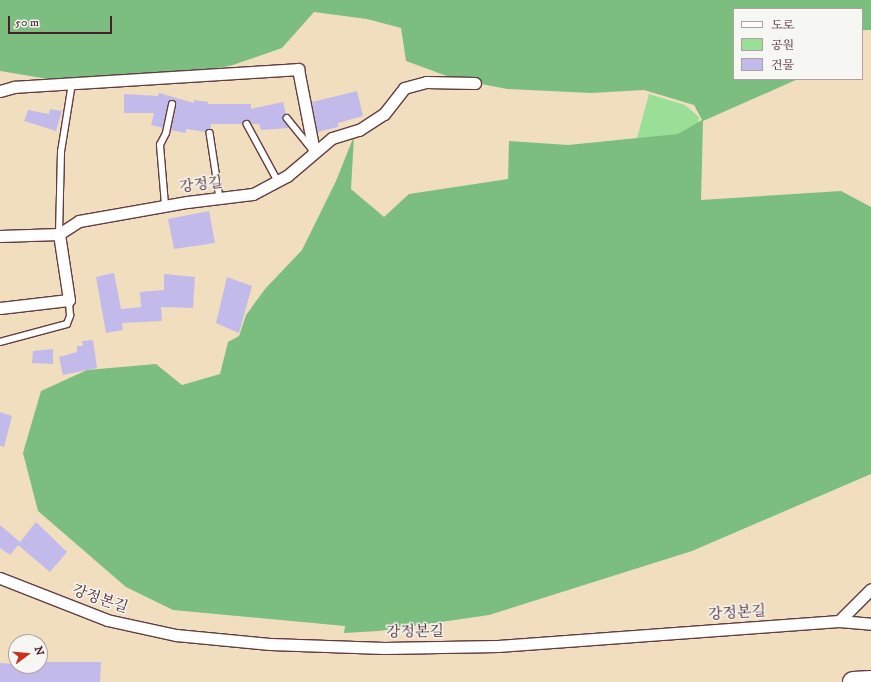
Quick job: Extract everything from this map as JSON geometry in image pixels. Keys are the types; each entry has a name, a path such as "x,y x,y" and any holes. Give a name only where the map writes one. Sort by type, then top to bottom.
{"highway":[{"path":"853,682 871,681"}],"street":[{"path":"0,91 14,87 298,69 314,151"},
{"name":"강정길","path":"59,234 79,221 165,206 253,194 287,176 314,151 332,138 359,130 384,114 404,88 426,82 475,83"},
{"path":"0,236 59,234 69,300 0,308"},
{"name":"강정본길","path":"0,578 106,620 176,635 270,644 384,648 498,646 839,621 871,624"},
{"path":"839,621 871,589"}],"lane":[{"path":"59,234 61,152 72,83"},
{"path":"165,206 160,145 166,134 172,105"},
{"path":"287,118 314,151"},
{"path":"247,124 278,181"},
{"path":"210,133 220,198"},
{"path":"0,342 67,324 70,316 69,300"}],"green space":[{"path":"0,0 871,0 871,30 863,30 863,8 733,8 733,80 796,80 703,121 701,200 841,191 871,207 871,474 692,551 489,615 379,631 344,633 345,626 173,610 126,587 38,511 23,453 41,391 87,370 156,364 182,385 220,374 228,342 239,336 246,315 265,289 302,250 336,181 354,136 351,189 384,217 409,194 508,179 509,141 568,145 678,134 702,120 694,105 644,90 591,93 507,89 455,79 406,61 401,28 367,19 314,12 282,48 233,65 125,87 125,74 60,81 0,71"},
{"path":"649,94 685,105 699,117 697,140 637,138"}],"building":[{"path":"357,91 363,116 338,123 338,127 317,132 312,102"},
{"path":"159,93 194,103 194,100 208,102 208,104 251,104 251,109 283,102 286,114 283,119 289,128 261,130 259,124 252,124 247,120 243,124 211,124 211,129 206,132 186,129 186,133 171,130 176,106 172,101 168,104 163,128 151,125 154,113 124,113 124,94 158,96"},
{"path":"50,109 62,111 56,131 24,121 28,110 49,114"},
{"path":"209,211 215,243 174,249 168,219"},
{"path":"114,273 121,309 141,307 140,292 164,290 164,274 195,277 193,308 161,307 162,321 122,323 123,330 106,333 96,277"},
{"path":"227,277 252,286 239,333 216,323"},
{"path":"93,340 97,368 63,375 59,357 77,352 77,346 83,346 82,341"},
{"path":"53,349 53,364 32,363 33,351"},
{"path":"0,412 12,416 4,447 0,446"},
{"path":"36,522 67,552 50,572 18,545 10,555 0,548 0,525 20,542"},
{"path":"48,662 101,662 100,682 0,682 0,663 8,664 8,674 48,674"}]}
